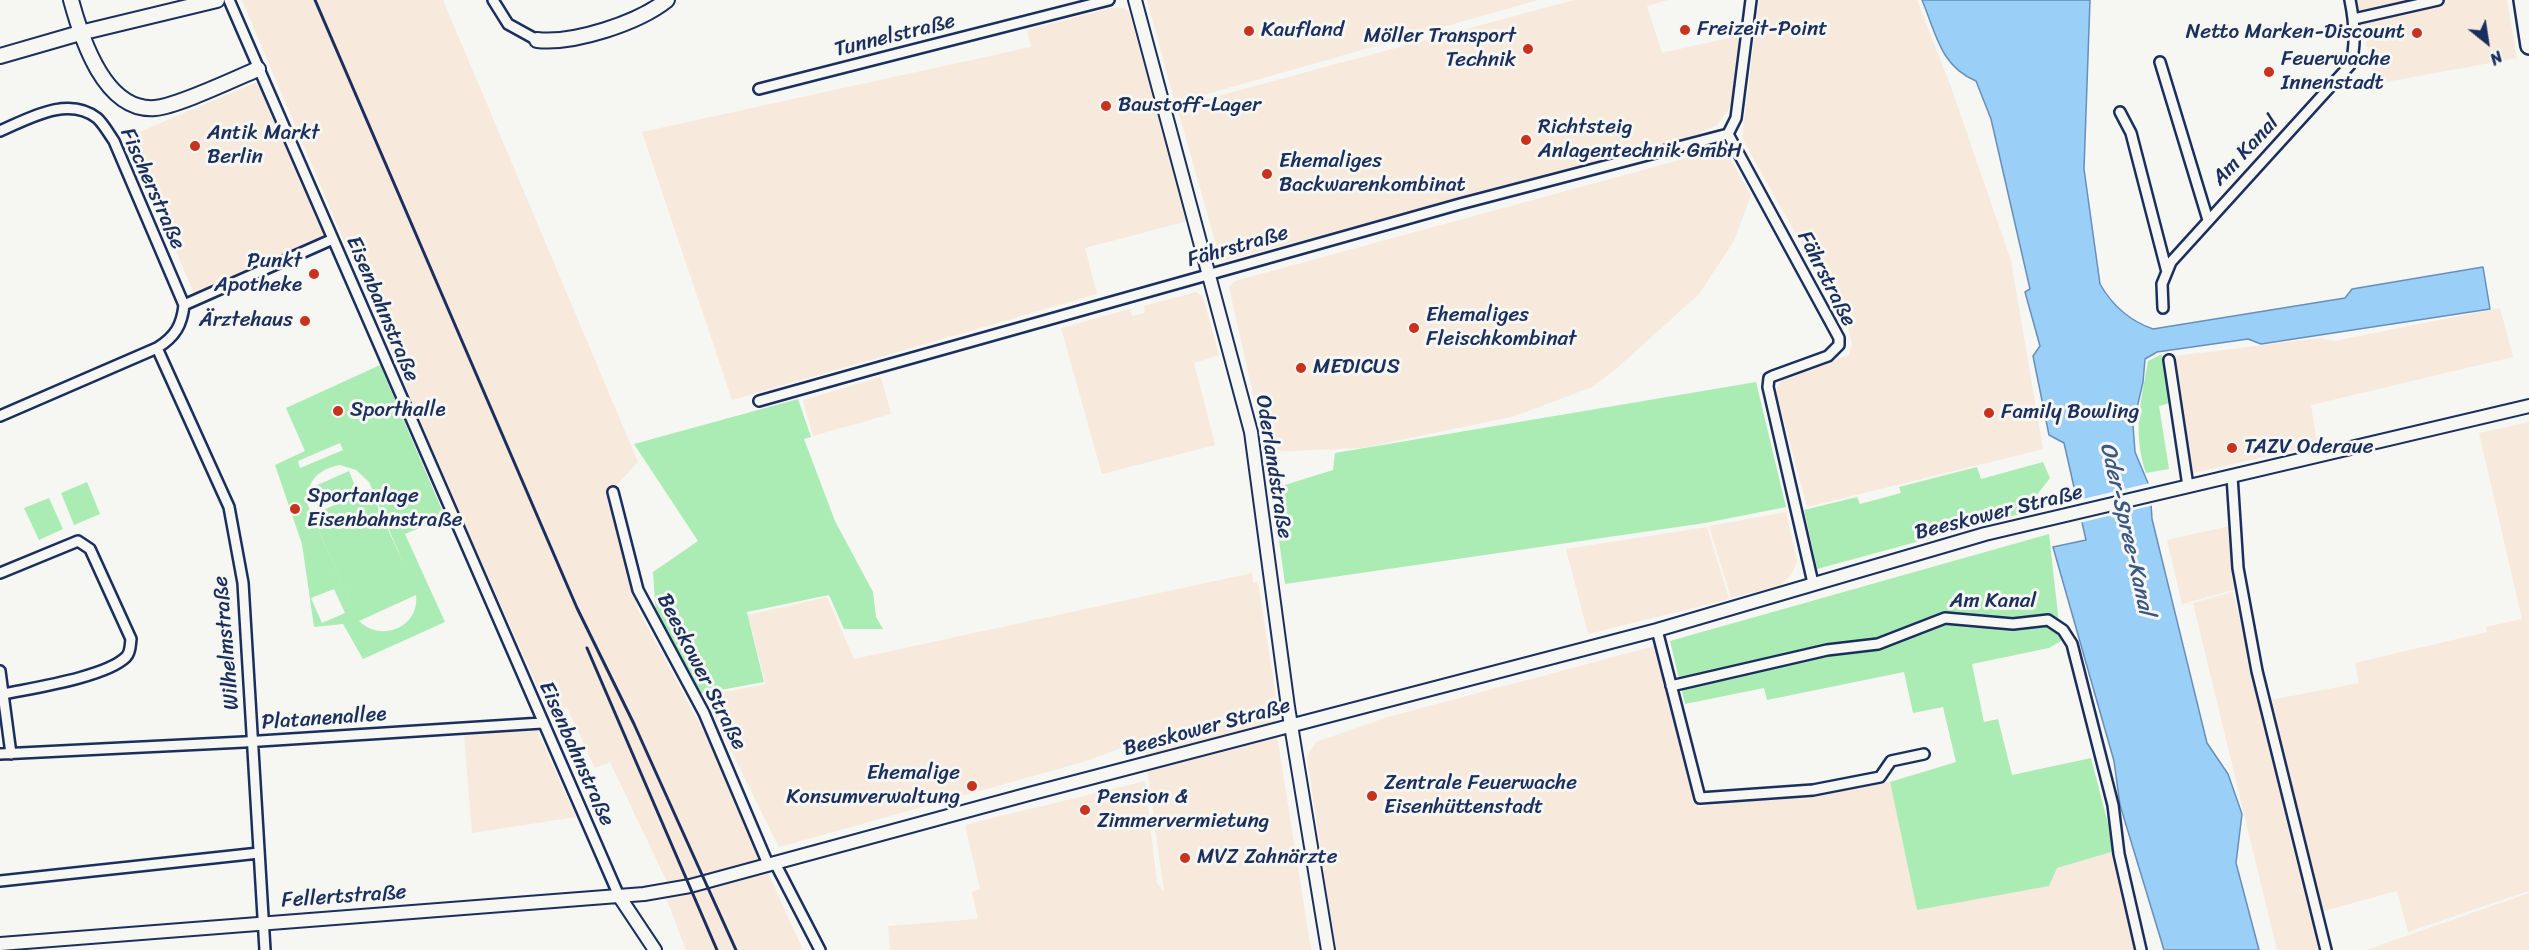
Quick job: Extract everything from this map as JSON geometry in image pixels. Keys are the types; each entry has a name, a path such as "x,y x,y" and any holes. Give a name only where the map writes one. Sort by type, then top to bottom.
{"main road":[{"path":"71,0 80,33 101,75 121,96 136,105 154,108 173,103 258,69"},
{"path":"0,56 80,33 217,0"},
{"path":"537,40 562,40 633,21 667,0"},
{"path":"2522,0 2529,46"}],"street":[{"name":"Eisenbahnstraße","path":"229,0 619,896"},
{"path":"493,0 508,24 537,40"},
{"name":"Tunnelstraße","path":"759,89 1110,0"},
{"name":"Oderlandstraße","path":"1135,0 1251,432 1291,726 1328,950"},
{"path":"1728,134 1736,118 1750,0"},
{"name":"Am Kanal","path":"2163,308 2162,284 2171,262 2350,65 2354,53 2354,19 2350,0"},
{"path":"2354,19 2438,0"},
{"path":"2160,62 2208,220"},
{"name":"Fischerstraße","path":"0,131 47,111 73,109 97,118 114,141 184,305"},
{"name":"Am Kanal","path":"2120,112 2131,133 2167,272"},
{"name":"Fährstraße","path":"759,401 1209,273 1728,134 1839,338 1839,345 1828,356 1769,378 1768,387 1813,583"},
{"path":"0,416 157,348 175,334 183,320 184,305 333,240"},
{"name":"Wilhelmstraße","path":"157,348 229,507 243,583 265,950"},
{"path":"2169,360 2188,486"},
{"name":"Beeskower Straße","path":"690,886 1657,630 1984,534 2529,406"},
{"path":"2232,476 2238,568 2257,671 2326,950"},
{"name":"Beeskower Straße","path":"613,492 638,590 704,713 771,864"},
{"path":"0,573 78,542 90,549 130,639 130,650 126,657 105,668 72,680 4,694"},
{"name":"Am Kanal","path":"1671,686 1827,650 1878,644 1945,618 2013,624 2048,620 2063,630 2072,644 2113,805 2120,854 2141,950"},
{"path":"1657,630 1700,798 1813,790 1880,777 1891,761 1924,754"},
{"path":"0,671 11,754"},
{"name":"Platanenallee","path":"0,754 253,742 542,723"},
{"path":"0,881 259,853"},
{"path":"771,864 820,950"},
{"name":"Fellertstraße","path":"0,944 644,894 690,886"},
{"path":"634,919 644,894"},
{"path":"619,896 655,950"}],"shaded area":[{"path":"242,0 443,0 638,462 609,493 638,610 703,730 803,950 686,950 666,898 667,882 610,762 595,768 567,707 549,712 462,519"},
{"path":"1147,0 1538,0 1175,103"},
{"path":"1574,0 1668,0 1647,6 1662,53 1741,35 1737,75 1729,109 1717,125 1693,136 1221,262 1177,107"},
{"path":"1759,0 1917,0 1951,87 2011,261 2043,449 1807,507 1776,391 1782,378 1849,355 1852,344 1848,327 1742,138"},
{"path":"2357,0 2507,0 2517,58 2375,84"},
{"path":"1111,8 1123,8 1129,12 1188,221 1085,248 1097,294 732,400 642,132 1031,47 1027,30"},
{"path":"257,82 328,238 194,294 128,137"},
{"path":"1724,148 1751,195 1734,241 1699,294 1616,369 1592,387 1515,416 1362,448 1266,452 1229,287 1235,281"},
{"path":"1196,292 1203,297 1219,355 1194,363 1215,445 1102,474 1061,328 1130,309 1132,316 1145,313 1144,306"},
{"path":"2500,308 2513,357 2311,405 2317,445 2193,473 2175,356 2320,338 2335,341"},
{"path":"881,377 891,414 813,436 803,400"},
{"path":"2529,422 2529,891 2408,932 2397,891 2323,911 2271,700 2359,683 2355,663 2487,632 2486,627 2522,619 2479,433"},
{"path":"1786,512 1797,562 1791,575 1780,586 1731,598 1709,526"},
{"path":"2230,526 2237,589 2182,604 2167,540"},
{"path":"1707,527 1729,599 1588,634 1566,549"},
{"path":"1252,573 1253,583 1258,582 1276,697 1271,698 1311,950 890,950 888,926 978,919 972,892 980,889 965,825 1145,781 1157,883 1164,892 1143,740 1083,762 779,847 704,696 766,684 748,615 827,597 854,659"},
{"path":"2233,592 2321,950 2277,950 2193,603"},
{"path":"1655,646 1698,807 1776,795 1815,795 1890,782 1917,910 2115,851 2137,950 1335,950 1307,756 1316,742 1388,717"},
{"path":"537,730 576,817 472,833 464,735"},
{"path":"2529,893 2529,950 2366,950"}],"green space":[{"path":"2162,354 2170,403 2159,406 2169,469 2146,473 2139,444 2139,417 2148,361"},
{"path":"380,365 445,517 405,534 445,622 363,659 343,624 314,627 302,544 275,465 305,451 286,408","holes":["340,443 343,450 300,468 298,461","340,465 356,470 369,482 404,565 370,489 312,515 307,503 309,488 320,473","334,589 345,613 322,623 311,598","416,595 416,606 406,623 388,631 368,628 359,621"]},
{"path":"1756,382 1786,507 1705,523 1285,584 1272,489 1333,470 1335,453"},
{"path":"798,399 811,437 804,439 835,521 873,592 876,617 883,629 844,629 829,595 747,612 764,682 698,694 656,616 653,572 698,541 634,444"},
{"path":"2043,462 2050,478 2023,513 1817,569 1804,510 1857,497 1860,504 1901,493 1899,487 1977,467 1981,479"},
{"path":"349,471 357,491 322,507 313,487"},
{"path":"87,482 100,514 74,525 61,493"},
{"path":"49,498 63,529 39,540 24,508"},
{"path":"2049,534 2061,641 2049,648 1972,664 1984,722 1998,719 2012,775 2091,758 2115,851 2057,868 2049,886 1917,910 1890,782 1956,762 1943,707 1913,713 1904,672 1767,700 1764,688 1685,704 1670,641"}],"water":[{"name":"Oder-Spree-Kanal","path":"1922,0 2090,0 2084,169 2100,284 2122,311 2145,326 2153,329 2345,298 2352,289 2483,267 2490,309 2261,344 2248,339 2157,352 2145,359 2143,382 2133,425 2135,452 2150,488 2152,519 2207,743 2228,774 2242,814 2236,863 2259,950 2164,950 2120,805 2114,761 2053,547 2086,540 2064,443 2049,435 2033,356 2040,346 2025,292 2030,289 1991,119 1976,81 1954,67 1941,47"}],"pier":[{"path":"2150,483 2154,505 2079,523 2074,501"}],"railway":[{"path":"315,0 577,608 634,724 736,950"},
{"path":"587,648 717,950"}],"place":[{"name":"Freizeit-Point","path":"1685,30"},
{"name":"Kaufland","path":"1249,31"},
{"name":"Netto Marken-Discount","path":"2417,33"},
{"name":"Möller Transport Technik","path":"1528,49"},
{"name":"Feuerwache Innenstadt","path":"2269,72"},
{"name":"Baustoff-Lager","path":"1106,106"},
{"name":"Richtsteig Anlagentechnik GmbH","path":"1526,140"},
{"name":"Antik Markt Berlin","path":"195,146"},
{"name":"Ehemaliges Backwarenkombinat","path":"1267,174"},
{"name":"Punkt Apotheke","path":"314,274"},
{"name":"Ärztehaus","path":"305,321"},
{"name":"Ehemaliges Fleischkombinat","path":"1414,328"},
{"name":"MEDICUS","path":"1301,368"},
{"name":"Sporthalle","path":"338,411"},
{"name":"Family Bowling","path":"1989,413"},
{"name":"TAZV Oderaue","path":"2232,448"},
{"name":"Sportanlage Eisenbahnstraße","path":"295,509"},
{"name":"Ehemalige Konsumverwaltung","path":"972,786"},
{"name":"Zentrale Feuerwache Eisenhüttenstadt","path":"1372,796"},
{"name":"Pension & Zimmervermietung","path":"1085,810"},
{"name":"MVZ Zahnärzte","path":"1185,858"}]}
